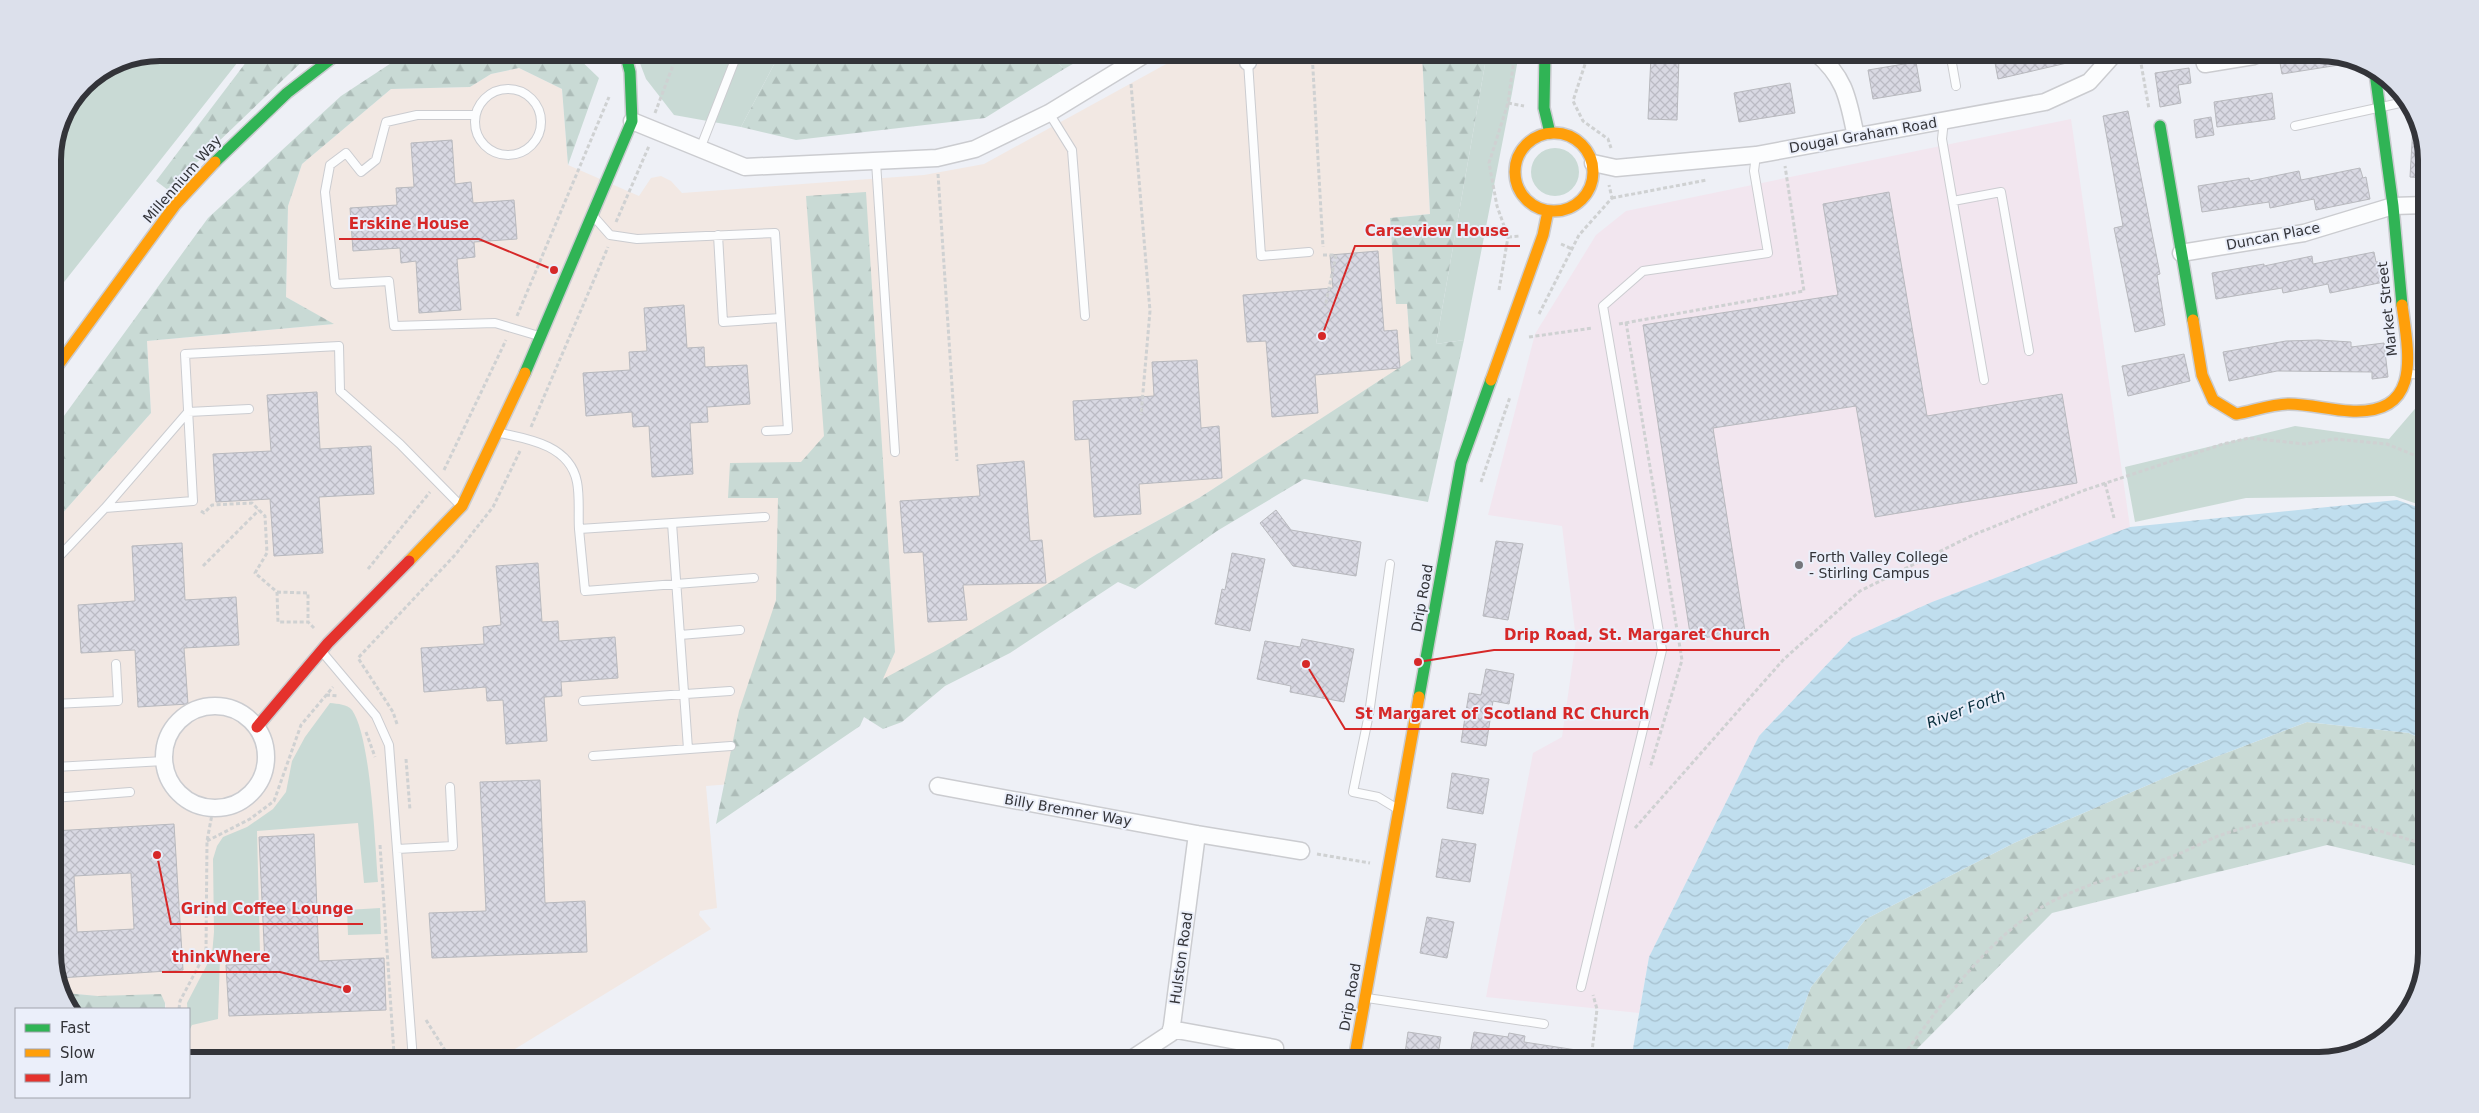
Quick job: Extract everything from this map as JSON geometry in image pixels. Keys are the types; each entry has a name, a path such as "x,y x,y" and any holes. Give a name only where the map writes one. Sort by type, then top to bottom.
{"street":[{"name":"Millennium Way","path":"61,361 175,205 241,135 287,93 328,61"},
{"path":"623,61 630,72"},
{"path":"257,727 325,647 462,506 541,337 632,121 630,72 627,61"},
{"path":"632,121 745,167 938,158 975,149 1049,113 1133,61"},
{"path":"1545,61 1544,108 1550,133"},
{"path":"1825,61 1832,67 1846,91 1856,136"},
{"name":"Dougal Graham Road","path":"1593,163 1616,168 1756,155 2045,102 2089,82 2110,61"},
{"path":"2204,61 2205,64 2223,61"},
{"name":"Market Street","path":"2160,126 2202,375 2213,400 2236,414 2288,404 2351,410 2378,410 2400,395 2407,374 2407,340 2398,287 2393,206 2376,80"},
{"path":"1550,133 1572,137 1588,152 1593,163 1594,176 1590,189 1583,199 1573,207 1561,211 1548,211 1536,207 1526,200 1519,190 1515,178 1515,165 1527,143 1538,136 1550,133"},
{"name":"Duncan Place","path":"2181,252 2304,233 2393,206 2418,205"},
{"name":"Drip Road","path":"1355,1052 1397,809 1436,609 1461,463 1543,235 1548,211"},
{"path":"220,706 234,710 257,727 266,751 265,769 258,785 246,798 230,806 213,809 195,805 180,795 172,786 164,761 164,750 170,733 186,714 202,707 220,706"},
{"name":"Billy Bremner Way","path":"938,786 1301,851"},
{"name":"Hulston Road","path":"1171,1029 1198,834"},
{"path":"1142,1052 1171,1033 1171,1029 1275,1048"}],"lane":[{"path":"700,149 734,61"},
{"path":"1248,61 1261,256 1309,252"},
{"path":"1952,61 1956,86"},
{"path":"502,89 517,89 527,94 538,107 542,118 541,130 535,142 527,150 516,155 504,155 494,152 484,145 478,136 476,115 480,104 491,93 502,89"},
{"path":"2294,126 2399,103"},
{"path":"1049,113 1072,150 1086,316"},
{"path":"476,115 417,115 386,122 376,160 361,172 346,153 330,165 325,192 335,284 389,281 394,326 495,323 541,337"},
{"path":"1944,120 1942,139 1984,380"},
{"path":"1581,987 1662,650 1603,306 1642,271 1768,254 1754,171 1756,155"},
{"path":"876,162 895,452"},
{"path":"1952,201 2001,192 2029,351"},
{"path":"592,216 610,235 637,240 775,233 788,430 766,431"},
{"path":"718,235 723,322 780,318"},
{"path":"105,508 193,501 185,354 339,346 340,392 400,444 462,506"},
{"path":"2407,374 2418,375"},
{"path":"61,555 105,508 188,412 249,409"},
{"path":"498,432 526,438 549,447 566,459 577,481 585,591 754,578"},
{"path":"579,529 765,517"},
{"path":"672,523 688,749"},
{"path":"1390,564 1369,714 1353,792 1378,797 1397,809"},
{"path":"680,635 740,630"},
{"path":"325,647 342,676 376,716 389,745 412,1052"},
{"path":"61,704 118,701 116,664"},
{"path":"583,701 730,691"},
{"path":"593,756 731,746"},
{"path":"61,767 164,761"},
{"path":"397,849 453,846 450,787"},
{"path":"61,797 130,792"},
{"path":"1365,998 1544,1024"}],"path":[{"path":"207,842 250,819 274,801 301,725 358,658 455,555 493,507 526,438 608,247 610,235 648,151 654,130 654,115 675,61"},
{"path":"1312,61 1323,257 1336,255 1325,307"},
{"path":"1496,298 1508,236 1496,206 1490,163 1508,103 1514,61"},
{"path":"2140,61 2147,106 2160,126"},
{"path":"1130,63 1150,311 1141,415"},
{"path":"364,574 438,483 512,328 608,96 631,104"},
{"path":"938,158 957,461"},
{"path":"1529,337 1606,326 1804,290 1785,166"},
{"path":"1632,831 1784,659 1860,590 1973,534 2106,483 2249,438 2304,444 2335,439 2387,444 2418,457"},
{"path":"2106,483 2114,518"},
{"path":"193,501 204,513 212,505 252,503 265,516 267,553 255,573 277,592 308,593 308,622 325,647"},
{"path":"203,566 259,510"},
{"path":"277,592 278,622 308,622"},
{"path":"358,658 393,712 398,730"},
{"path":"326,695 346,698"},
{"path":"365,730 374,756 375,766"},
{"path":"405,757 413,848"},
{"path":"179,1008 180,1001 206,952 207,842 213,809"},
{"path":"1906,1052 1979,960 2020,923 2056,899 2176,856 2229,832 2265,822 2304,818 2352,822 2418,843"},
{"path":"380,844 394,1052"},
{"path":"1301,851 1387,866"},
{"path":"1591,986 1597,1009 1592,1052"},
{"path":"425,1012 426,1022 446,1052"},
{"path":"1275,1048 1295,1052"}],"shaded area":[{"path":"1194,61 1215,64 1225,61 1422,61 1430,214 1391,218 1397,304 1407,303 1412,360 1199,498 1097,554 745,783 706,786 717,908 700,911 699,915 711,929 510,1052 190,1052 190,1008 166,1008 165,1003 70,994 61,959 61,515 151,413 147,341 333,324 286,297 288,206 302,164 391,89 470,87 491,74 519,68 562,89 568,165 639,196 651,178 661,176 671,181 682,193 924,175 984,164 1168,63"},
{"name":"Forth Valley College - Stirling Campus","path":"2071,119 2130,527 1932,602 1852,638 1759,736 1649,957 1639,1013 1486,997 1533,753 1562,737 1576,639 1562,526 1488,515 1535,334 1596,235 1626,211"}],"green space":[{"path":"160,61 239,61 61,286 61,154 71,116 78,105 90,90 105,78 122,69 141,63"},
{"path":"247,61 303,61 168,190 156,181"},
{"path":"394,61 581,61 599,78 568,165 562,89 519,68 491,74 470,87 391,89 302,164 288,206 286,297 334,324 147,341 151,413 61,515 61,420 208,218 341,96"},
{"path":"639,61 776,61 741,127 674,115 646,79"},
{"path":"776,61 1056,61 1064,69 985,118 796,140 741,127"},
{"path":"1056,61 1078,61 1064,69"},
{"path":"1422,61 1486,61 1436,344 1464,340 1428,502 1304,479 1217,531 1135,589 1118,582 1010,653 945,686 902,722 883,729 864,717 860,726 716,824 739,711 776,600 778,498 728,498 730,463 801,462 824,436 806,196 866,192 895,652 883,679 943,647 1097,554 1199,498 1411,360 1407,304 1396,304 1390,218 1430,214"},
{"path":"1486,61 1518,61 1464,340 1436,344"},
{"path":"1550,148 1560,148 1572,155 1579,167 1579,177 1572,189 1560,196 1550,196 1542,192 1535,185 1531,177 1531,167 1535,159 1542,152"},
{"path":"2418,405 2418,504 2394,496 2246,498 2135,522 2125,467 2295,426 2389,439"},
{"path":"330,703 342,705 352,710 364,743 368,767 378,882 364,883 358,823 257,831 260,954 220,957 218,1019 192,1025 190,1029 190,1008 187,1008 187,1003 212,955 214,932 213,859 217,846 223,837 247,827 273,809 286,792 292,761 305,737"},
{"path":"2307,722 2409,733 2418,737 2418,866 2327,845 2052,913 1914,1052 1786,1052 1811,987 1866,919 2014,843 2192,766"},
{"path":"380,908 381,934 348,935 347,910"},
{"path":"70,993 98,996 161,994 165,1008 79,1008"}],"water":[{"name":"River Forth","path":"2397,500 2418,507 2418,737 2409,733 2307,722 2192,766 2014,843 1866,919 1811,987 1786,1052 1632,1052 1649,957 1759,736 1852,638 1932,602 2130,527"}],"building":[{"path":"1651,61 1679,61 1677,120 1648,119"},
{"path":"1995,61 2075,61 1998,79"},
{"path":"2280,61 2325,61 2343,64 2282,74"},
{"path":"1916,62 1921,91 1873,99 1868,70"},
{"path":"2189,68 2191,83 2178,85 2181,103 2160,107 2155,73"},
{"path":"1790,83 1795,113 1739,122 1734,93"},
{"path":"2272,93 2275,119 2217,127 2214,102"},
{"path":"2128,111 2160,274 2157,275 2165,325 2135,332 2114,228 2123,226 2103,116"},
{"path":"2211,117 2214,135 2196,138 2194,120"},
{"path":"2413,130 2418,154 2418,178 2410,177"},
{"path":"452,140 455,184 471,182 473,203 514,200 517,239 474,242 475,257 457,259 461,310 419,313 416,261 401,263 400,248 353,251 350,208 397,205 396,188 414,187 411,143"},
{"path":"2360,168 2363,178 2366,177 2370,199 2316,210 2314,199 2270,208 2269,202 2202,212 2198,186 2249,178 2250,181 2299,171 2301,180"},
{"path":"1889,192 1927,416 2062,394 2077,483 1875,517 1856,406 1713,428 1745,631 1691,640 1643,325 1838,295 1823,204"},
{"path":"1378,251 1384,331 1397,330 1400,368 1315,375 1318,413 1272,417 1266,341 1247,342 1243,295 1333,288 1330,255"},
{"path":"2374,252 2376,262 2380,261 2384,282 2330,293 2328,284 2283,293 2282,288 2216,299 2212,273 2264,264 2264,266 2312,256 2313,264"},
{"path":"684,305 687,348 704,347 705,367 747,365 750,404 707,407 708,422 690,423 693,474 652,477 649,426 633,427 632,412 586,416 583,373 630,370 629,352 647,351 644,308"},
{"path":"2286,341 2351,342 2351,347 2384,343 2388,377 2372,379 2372,372 2277,371 2229,381 2223,352"},
{"path":"2184,354 2190,381 2128,396 2122,366"},
{"path":"1197,360 1201,428 1219,426 1222,478 1139,484 1141,514 1094,517 1089,439 1075,440 1073,401 1154,396 1152,362"},
{"path":"317,392 320,449 371,446 374,494 319,497 323,553 274,556 270,499 216,502 213,454 271,451 267,395"},
{"path":"1024,461 1030,541 1042,540 1046,583 963,585 967,620 928,622 923,552 904,553 900,501 980,496 977,465"},
{"path":"1276,510 1291,530 1361,542 1356,576 1293,566 1260,523"},
{"path":"1496,541 1523,544 1508,620 1483,616"},
{"path":"182,543 185,600 236,597 239,645 184,648 188,704 138,707 135,650 81,653 78,605 135,601 132,546"},
{"path":"1232,553 1265,559 1250,631 1215,624 1222,589 1225,590"},
{"path":"538,563 542,622 558,621 559,641 615,637 618,678 561,682 562,696 544,697 547,741 506,744 503,700 487,701 486,687 424,692 421,648 484,644 483,627 501,625 496,566"},
{"path":"1302,639 1354,649 1344,702 1290,692 1291,686 1257,679 1265,641 1300,647"},
{"path":"1486,669 1514,674 1509,704 1493,701 1486,746 1461,742 1469,693 1481,695"},
{"path":"1452,773 1489,779 1483,814 1447,808"},
{"path":"540,780 545,903 585,901 587,952 432,958 429,913 486,911 480,782"},
{"path":"174,824 183,970 65,978 61,959 61,831","holes":["131,873 134,929 77,932 74,876"]},
{"path":"314,834 319,961 384,958 386,1010 229,1016 226,965 265,964 259,837"},
{"path":"1442,839 1476,844 1470,882 1436,877"},
{"path":"1427,917 1454,922 1447,958 1420,953"},
{"path":"1408,1032 1441,1037 1438,1052 1405,1052"},
{"path":"1474,1032 1508,1037 1509,1033 1525,1036 1524,1042 1583,1051 1583,1052 1470,1052"}],"traffic: fast":[{"path":"215,162 287,93 328,61"},
{"path":"525,373 632,121 630,72 627,61"},
{"path":"1545,61 1544,108 1550,133"},
{"path":"2376,80 2393,206 2402,305"},
{"path":"2160,126 2193,320"},
{"path":"1419,697 1461,463 1491,380"}],"traffic: slow":[{"path":"1546,133 1562,133 1576,139 1587,150 1593,164 1593,172 1593,180 1587,194 1576,205 1562,211 1546,211 1532,205 1521,194 1515,180 1515,164 1521,150 1532,139 1546,133"},
{"path":"61,361 175,205 215,162"},
{"path":"1491,380 1543,235 1548,211"},
{"path":"2193,320 2202,375 2213,400 2236,414 2283,404 2350,411 2373,410 2389,403 2400,392 2406,378 2408,362 2407,343 2402,305"},
{"path":"409,561 462,506 525,373"},
{"path":"1355,1052 1419,697"}],"traffic: jam":[{"path":"257,727 328,643 409,561"}],"place":[{"name":"Erskine House","path":"554,270"},
{"name":"Carseview House","path":"1322,336"},
{"name":"Forth Valley College - Stirling Campus","path":"1799,565"},
{"name":"Drip Road, St. Margaret Church","path":"1418,662"},
{"name":"St Margaret of Scotland RC Church","path":"1306,664"},
{"name":"Grind Coffee Lounge","path":"157,855"},
{"name":"thinkWhere","path":"347,989"}]}
